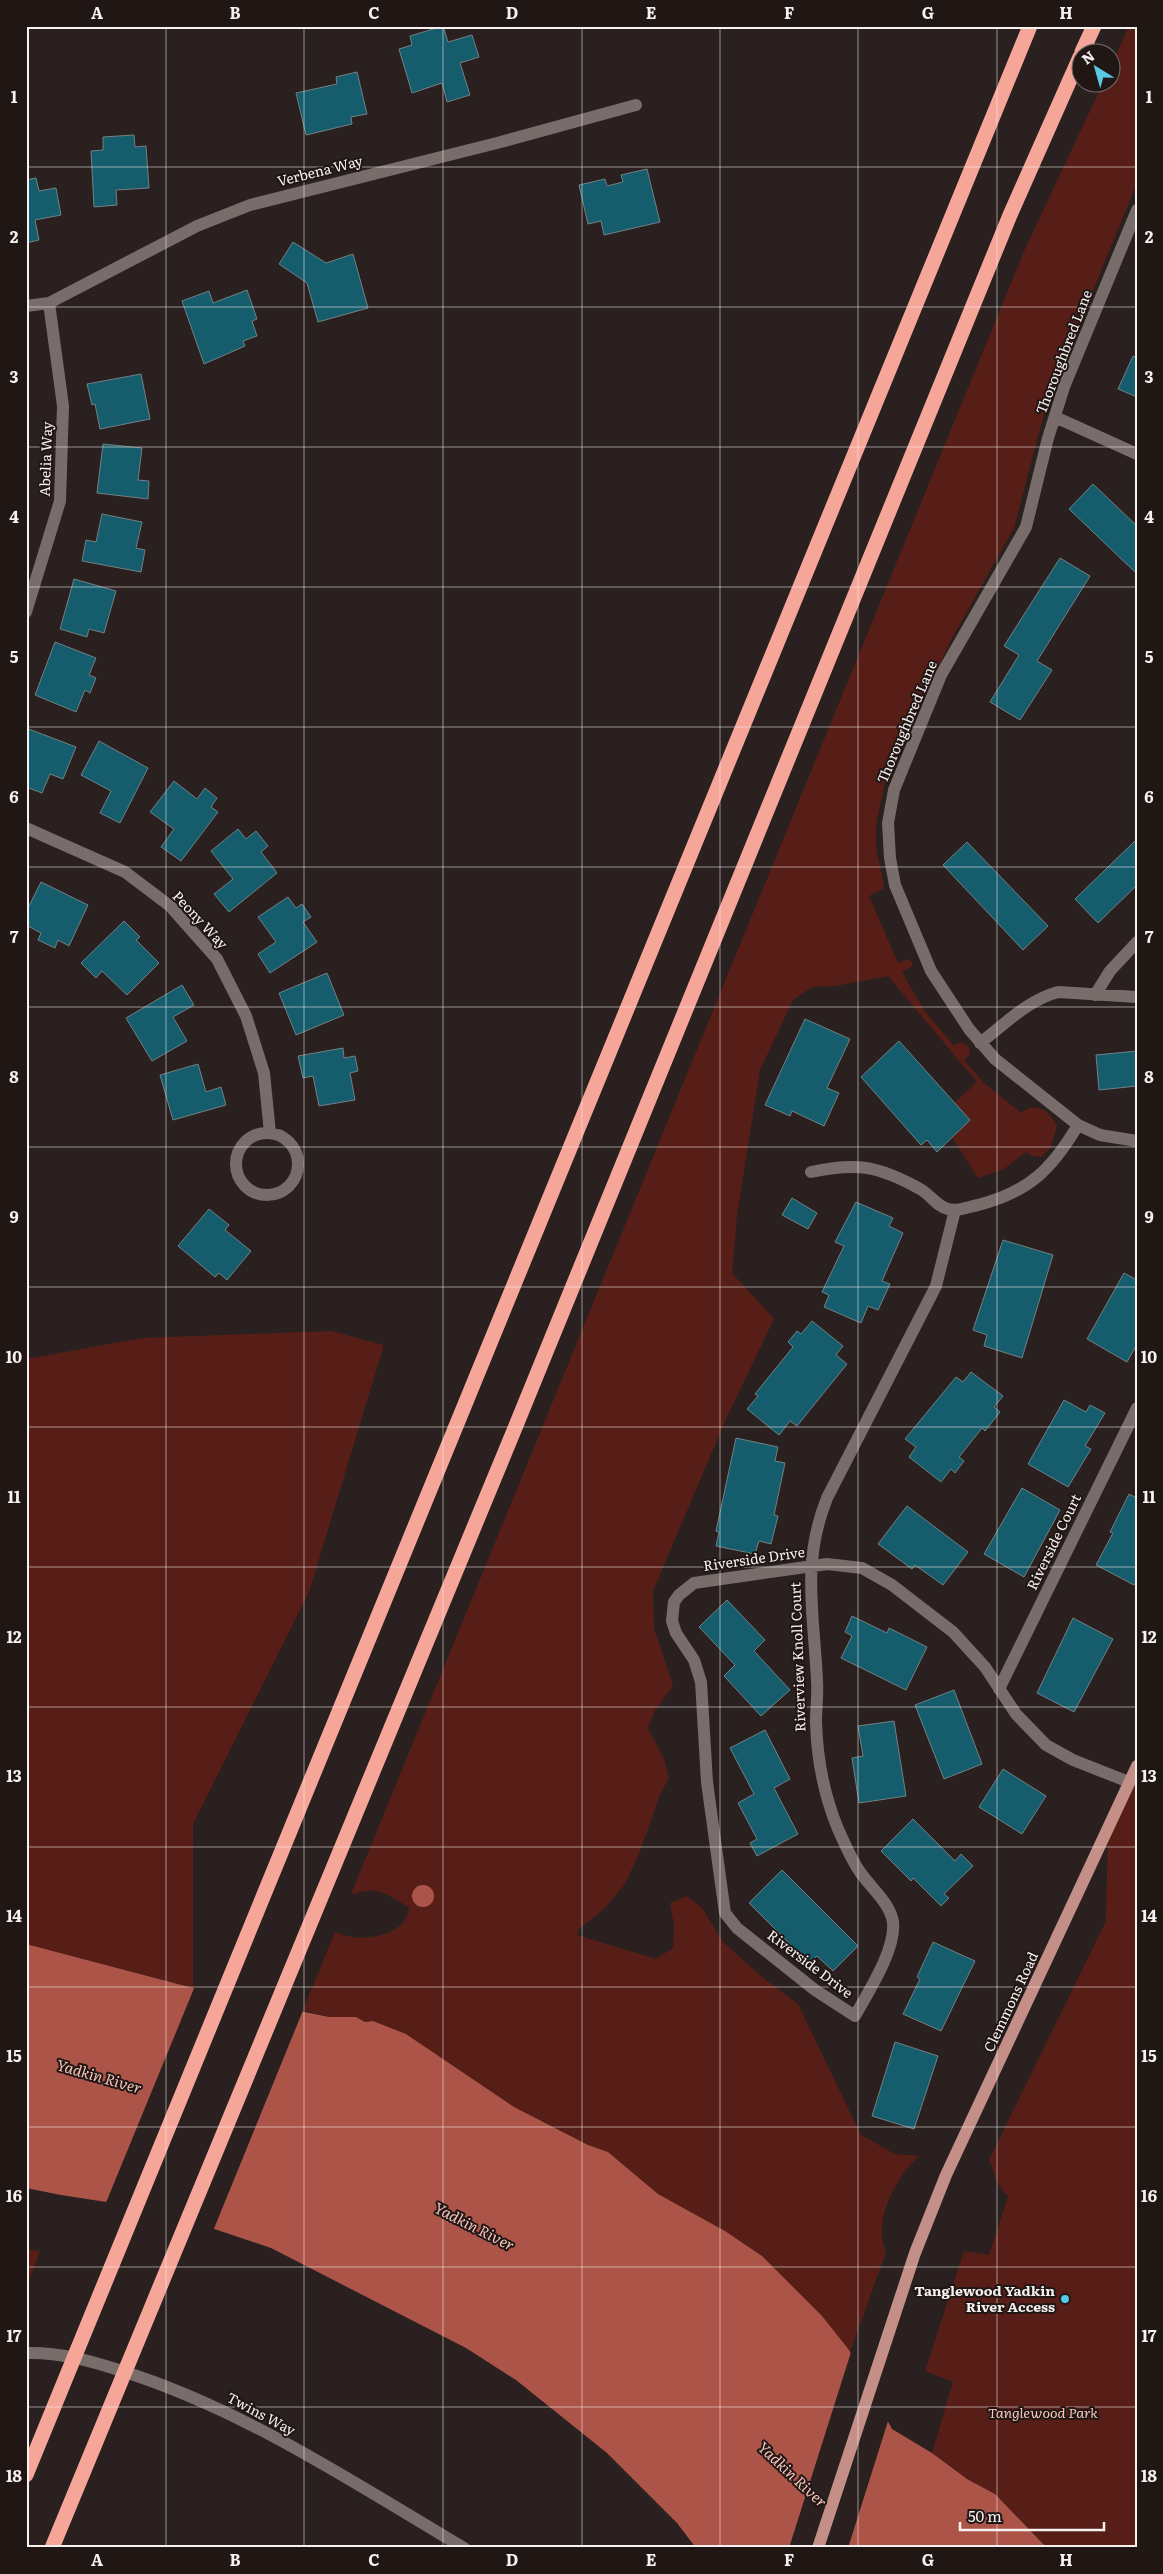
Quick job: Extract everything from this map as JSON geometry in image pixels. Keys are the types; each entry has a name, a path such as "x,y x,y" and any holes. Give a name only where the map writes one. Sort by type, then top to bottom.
{"highway":[{"path":"26,2475 1030,26"},
{"path":"1087,42 1094,26"},
{"path":"52,2548 515,1428 1010,215 1070,80"}],"main road":[{"name":"Clemmons Road","path":"818,2548 915,2253 946,2175 1137,1766"}],"street":[{"name":"Verbena Way","path":"26,306 49,303 197,226 250,205 497,143 636,104"},
{"name":"Thoroughbred Lane","path":"1137,210 1064,387 1026,527 941,675 894,790 888,823 890,858 895,885 923,954 941,989 980,1043 1003,1066 1078,1125 1100,1135 1137,1141"},
{"name":"Abelia Way","path":"26,612 60,501 63,406 49,303"},
{"path":"1056,417 1137,454"},
{"name":"Peony Way","path":"26,828 125,872 170,906 217,959 246,1016 264,1073 270,1133"},
{"path":"1094,996 1110,971 1137,942"},
{"path":"980,1043 1016,1014 1047,995 1058,992 1094,996 1137,997"},
{"path":"811,1172 842,1165 862,1166 904,1181 921,1190 942,1207 955,1210 1004,1198 1027,1186 1054,1162 1078,1125"},
{"path":"270,1133 281,1136 290,1143 296,1153 298,1164 295,1176 289,1185 280,1192 269,1195 258,1194 247,1189 240,1180 236,1169 236,1158 240,1147 248,1139 258,1134 270,1133"},
{"name":"Riverview Knoll Court","path":"855,2016 887,1953 893,1924 886,1904 850,1857 831,1810 822,1774 817,1740 817,1681 810,1567 819,1518 827,1498 936,1286 955,1210"},
{"name":"Riverside Court","path":"999,1689 1137,1408"},
{"name":"Riverside Drive","path":"855,2016 816,1990 737,1928 725,1913 707,1782 702,1682 694,1660 676,1633 672,1621 674,1602 679,1595 694,1584 810,1567 843,1564 862,1568 892,1585 953,1632 985,1667 1027,1728 1046,1745 1073,1760 1129,1782"},
{"name":"Twins Way","path":"26,2352 76,2357 170,2386 225,2412 316,2461 464,2548"}],"green space":[{"path":"1129,26 1137,26 1137,183 1051,393 1014,528 951,640 885,782 876,825 876,848 884,886 883,889 869,896 898,963 909,959 913,964 902,972 924,1010 953,1045 962,1042 969,1047 970,1054 964,1060 984,1083 1021,1113 1026,1109 1042,1109 1054,1120 1057,1126 1051,1147 1041,1157 1032,1156 1026,1152 1004,1169 978,1178 952,1137 970,1120 954,1103 977,1082 888,976 836,986 812,987 793,1000 760,1070 737,1215 732,1273 774,1319 726,1419 653,1591 654,1628 673,1686 654,1712 648,1728 664,1759 669,1779 661,1792 639,1854 625,1884 605,1908 579,1929 577,1935 656,1959 673,1948 674,1925 670,1903 687,1896 702,1908 723,1942 762,1977 798,2004 861,2135 895,2154 919,2156 910,2165 895,2187 884,2214 882,2240 886,2252 850,2352 762,2256 725,2231 658,2194 608,2152 588,2145 514,2107 406,2034 374,2021 365,2022 356,2017 329,2017 303,2010 335,1932 356,1937 379,1936 399,1926 406,1918 409,1907 386,1894 372,1890 351,1894 1025,249 1099,92 1120,92 1120,46"},
{"path":"331,1331 384,1345 309,1592 193,1824 193,1988 26,1944 26,1359 142,1338"},
{"name":"Tanglewood Park","path":"1137,1775 1137,2548 1047,2548 995,2494 967,2479 932,2453 953,2382 925,2371 964,2251 989,2255 1008,2196 997,2182 989,2160 1106,1921 1108,1827"},
{"path":"26,2249 40,2251 26,2289"}],"water":[{"path":"423,1885 431,1888 434,1896 431,1904 423,1907 415,1904 412,1896 415,1888"},
{"name":"Yadkin River","path":"26,1944 212,1993 329,2017 356,2017 365,2022 373,2021 406,2034 514,2107 588,2145 608,2152 658,2194 725,2231 762,2256 822,2316 849,2350 892,2429 932,2453 967,2479 995,2494 1047,2548 696,2548 677,2523 607,2453 516,2380 466,2348 271,2248 158,2210 26,2188"}],"pier":[{"path":"195,1986 304,2008 213,2231 158,2213 105,2205"},
{"path":"852,2349 889,2418 848,2548 789,2548"}],"building":[{"path":"443,26 448,42 472,35 479,57 460,63 470,95 447,102 442,83 412,93 399,49 412,45 410,36"},
{"path":"357,72 367,114 351,117 352,124 306,135 296,93 337,84 336,77"},
{"path":"134,135 135,147 146,146 149,188 116,190 117,205 94,207 91,151 103,150 103,137"},
{"path":"647,169 660,222 604,235 601,221 588,224 579,185 605,179 607,186 623,182 621,175"},
{"path":"36,178 39,191 56,188 61,215 35,220 39,240 26,243 26,180"},
{"path":"293,242 326,263 353,254 368,308 318,322 307,283 279,264"},
{"path":"247,290 257,319 252,321 257,336 243,341 245,346 204,364 182,301 209,291 213,303"},
{"path":"1133,356 1137,358 1137,397 1118,389"},
{"path":"141,374 150,419 100,429 95,404 92,405 87,384"},
{"path":"103,444 142,448 138,480 149,481 148,499 97,493"},
{"path":"1093,484 1137,526 1137,574 1069,509"},
{"path":"102,514 142,522 136,548 145,550 141,572 82,561 86,540 96,542"},
{"path":"1060,558 1090,576 1037,661 1052,670 1020,720 990,702 1019,655 1004,646"},
{"path":"74,579 116,591 104,633 89,629 87,637 60,629"},
{"path":"55,642 96,658 89,675 96,678 90,693 85,690 76,712 35,695"},
{"path":"26,728 76,747 63,779 50,774 42,793 26,787"},
{"path":"99,741 148,768 120,823 100,813 111,791 81,775"},
{"path":"174,781 197,799 205,788 217,798 211,807 218,812 181,861 161,847 174,829 150,812"},
{"path":"238,829 246,839 256,831 268,846 261,852 277,873 229,912 214,894 233,879 211,851"},
{"path":"1137,839 1137,885 1098,923 1075,899"},
{"path":"967,842 1048,926 1023,950 943,865"},
{"path":"41,882 88,905 69,946 58,940 55,948 38,940 41,933 26,925 26,912"},
{"path":"288,897 296,908 302,904 311,917 303,922 317,942 270,973 258,954 276,942 258,917"},
{"path":"124,921 140,937 136,940 159,963 127,995 102,971 96,978 81,963"},
{"path":"327,973 344,1015 296,1035 279,993"},
{"path":"182,985 194,1005 173,1017 187,1041 152,1061 126,1018"},
{"path":"805,1019 850,1039 827,1088 839,1093 824,1126 792,1111 790,1116 765,1105"},
{"path":"899,1041 970,1120 937,1152 927,1140 921,1145 861,1077"},
{"path":"343,1048 344,1058 355,1056 358,1071 350,1073 355,1100 319,1106 313,1076 303,1078 298,1056"},
{"path":"1137,1051 1137,1086 1099,1090 1096,1055"},
{"path":"198,1064 206,1092 221,1087 226,1105 173,1120 160,1075"},
{"path":"792,1198 817,1213 808,1229 782,1215"},
{"path":"856,1202 893,1218 889,1226 903,1233 882,1281 890,1284 878,1310 868,1306 861,1323 824,1307 829,1295 822,1292 844,1246 835,1242"},
{"path":"209,1209 229,1225 225,1230 251,1251 227,1280 219,1273 215,1277 178,1246"},
{"path":"1003,1240 1053,1255 1022,1358 984,1346 987,1335 973,1330"},
{"path":"1124,1273 1137,1280 1137,1344 1127,1362 1087,1339"},
{"path":"812,1321 843,1346 836,1355 847,1364 797,1426 790,1421 779,1435 747,1409 758,1396 755,1394 793,1347 788,1342 797,1331 801,1334"},
{"path":"971,1372 1003,1396 994,1407 1000,1412 985,1431 982,1428 959,1457 964,1461 955,1473 951,1469 941,1482 909,1457 916,1447 905,1439 956,1377 963,1382"},
{"path":"1064,1400 1086,1412 1090,1405 1105,1413 1085,1446 1091,1449 1068,1487 1028,1464"},
{"path":"736,1438 778,1447 775,1461 785,1463 774,1515 778,1516 771,1544 759,1541 755,1554 716,1546 719,1532 716,1531"},
{"path":"1022,1488 1060,1510 1024,1577 984,1554"},
{"path":"1129,1494 1137,1498 1137,1580 1134,1585 1096,1565 1113,1533 1110,1532"},
{"path":"907,1506 968,1552 943,1585 915,1565 912,1569 878,1544"},
{"path":"727,1600 765,1640 754,1651 790,1690 761,1716 724,1676 735,1665 699,1627"},
{"path":"852,1616 887,1633 889,1628 927,1647 906,1690 841,1658 852,1636 845,1632"},
{"path":"1073,1618 1113,1639 1074,1712 1037,1693"},
{"path":"954,1690 982,1764 944,1779 915,1705"},
{"path":"894,1721 906,1796 859,1803 852,1758 863,1756 858,1726"},
{"path":"765,1730 790,1779 774,1788 798,1834 757,1856 750,1843 757,1839 738,1803 754,1794 730,1748"},
{"path":"1003,1769 1046,1796 1022,1834 979,1807"},
{"path":"913,1819 955,1861 961,1854 973,1866 944,1894 949,1898 941,1906 913,1878 911,1881 881,1851"},
{"path":"782,1870 858,1946 833,1971 817,1956 809,1963 749,1903"},
{"path":"933,1942 975,1961 941,2031 903,2014 920,1979 917,1977"},
{"path":"895,2042 938,2056 914,2129 872,2116"}],"place":[{"name":"Tanglewood Yadkin River Access","path":"1065,2299"}]}
